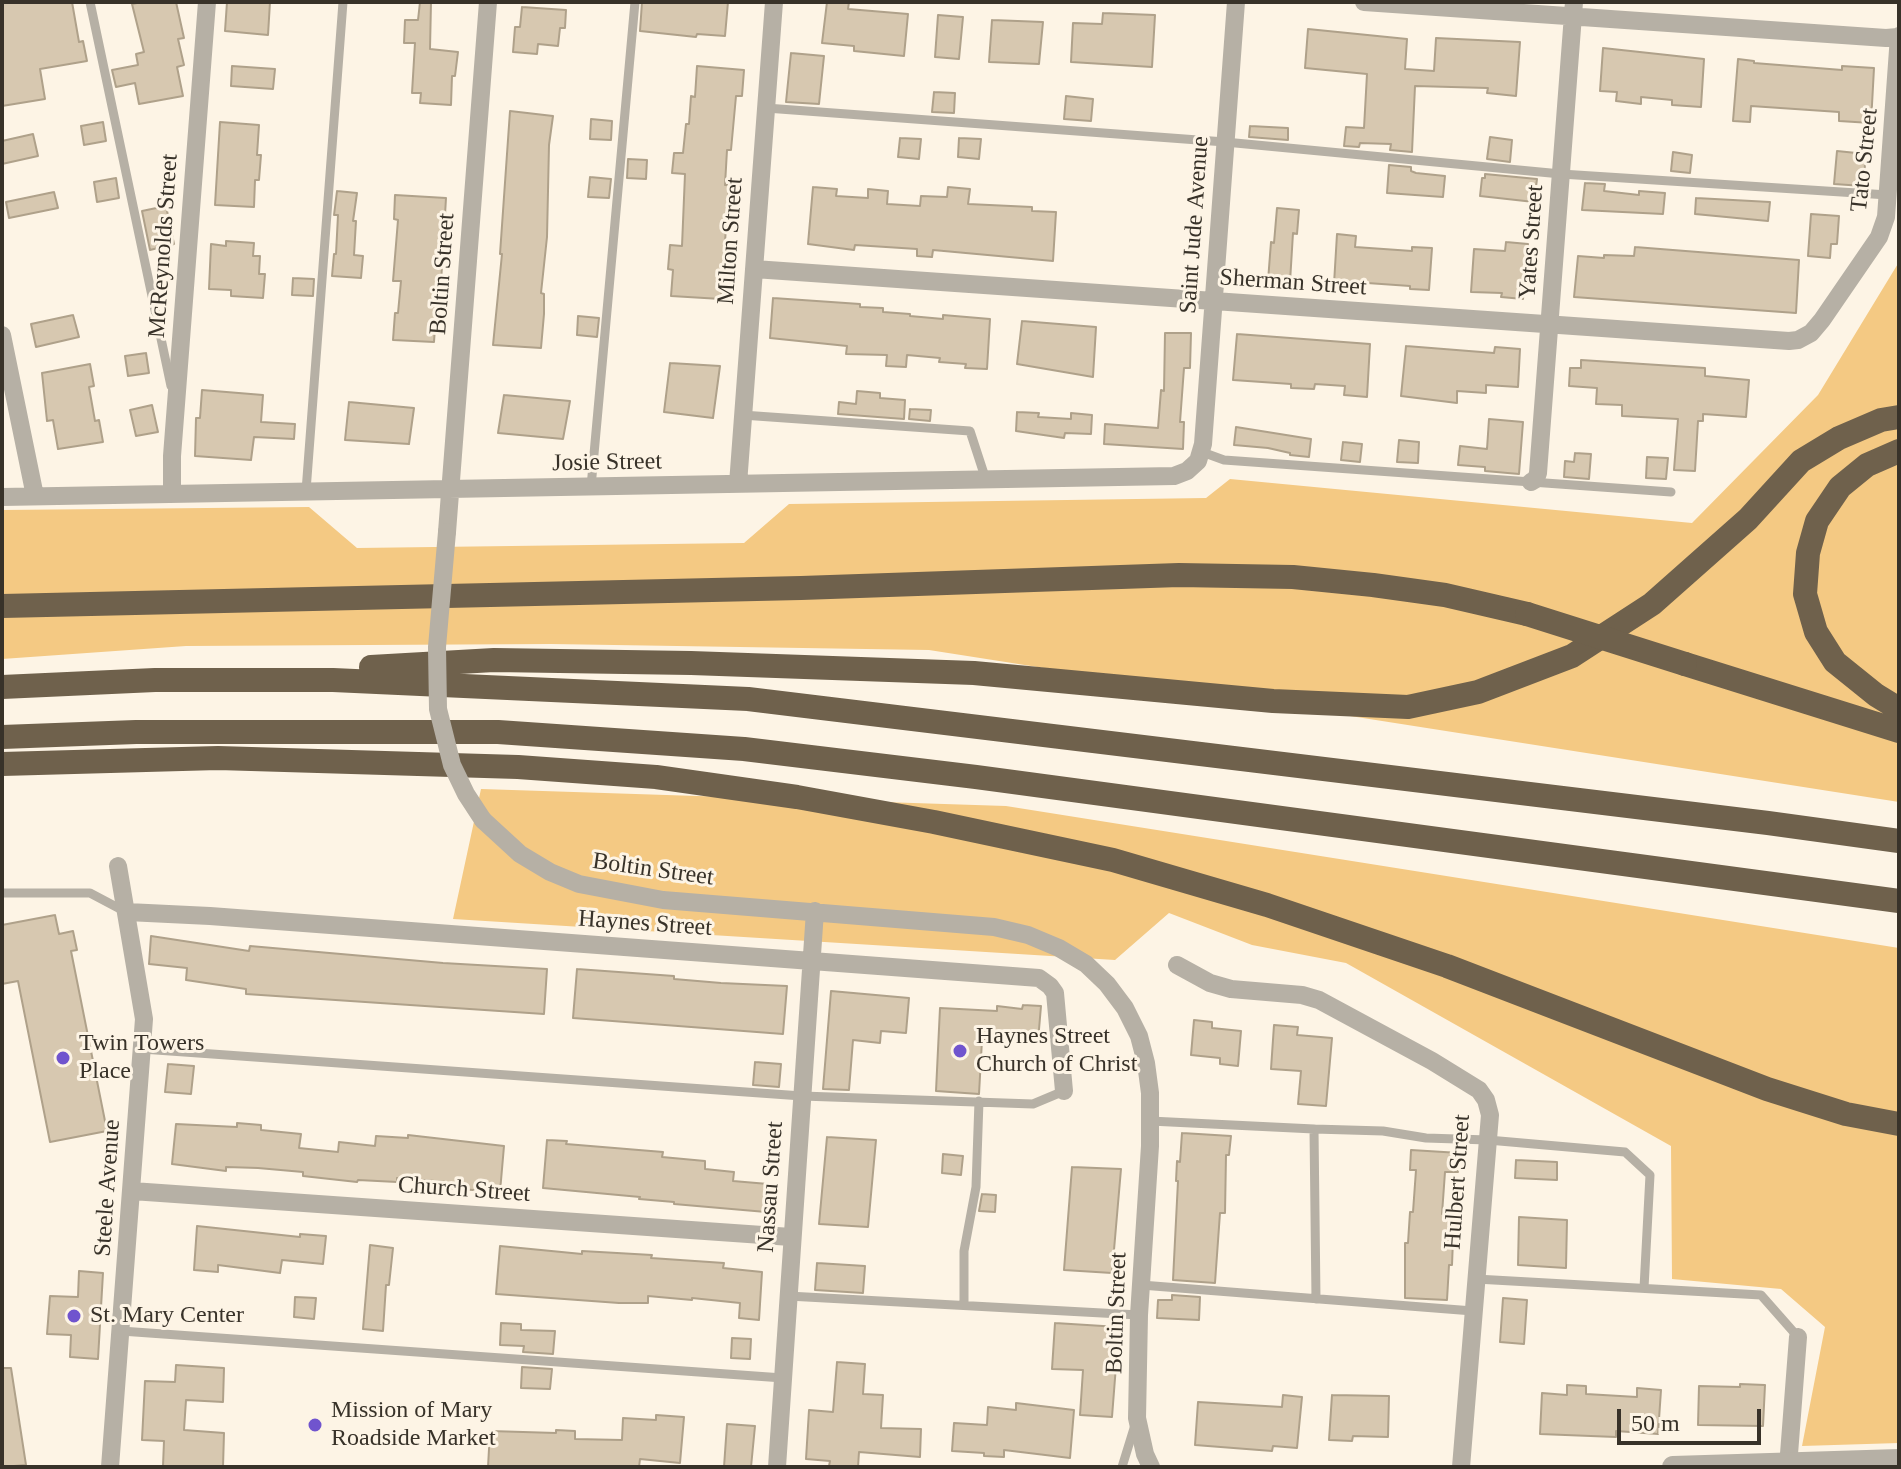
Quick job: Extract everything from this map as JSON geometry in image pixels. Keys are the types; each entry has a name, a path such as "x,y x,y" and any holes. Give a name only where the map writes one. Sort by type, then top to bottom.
{"highway":[{"path":"2,687 494,660 974,673 1273,701 1408,707 1478,692 1572,656 1652,604 1748,519 1801,461 1839,438 1881,420 1899,417"},
{"path":"1899,451 1867,465 1840,487 1817,521 1808,553 1805,594 1816,632 1835,662 1899,709"},
{"path":"2,606 801,588 1179,575 1293,577 1445,595 1527,614 1899,731"},
{"path":"155,680 333,680 748,699 1595,801 1899,841"},
{"path":"2,737 136,732 498,732 744,749 992,779 1899,901"},
{"path":"2,764 218,758 518,767 656,777 797,797 934,822 1113,860 1267,905 1447,966 1767,1089 1846,1114 1899,1124"}],"street":[{"name":"McReynolds Street","path":"172,494 207,2"},
{"name":"Boltin Street","path":"488,2 437,647 438,709 452,765 483,820 520,854 550,872 579,884 663,900 994,927 1028,935 1086,964 1116,996 1139,1036 1146,1063 1150,1121 1139,1315 1137,1418 1151,1467"},
{"name":"Milton Street","path":"738,484 774,2"},
{"name":"Saint Jude Avenue","path":"1202,452 1236,2"},
{"path":"1364,2 1574,10 1886,38 1899,36"},
{"name":"Yates Street","path":"1531,482 1538,473 1574,10"},
{"name":"Tato Street","path":"1822,320 1879,237 1886,217 1899,36"},
{"name":"Sherman Street","path":"754,269 1789,341 1811,333 1822,320"},
{"path":"2,335 35,496"},
{"name":"Josie Street","path":"2,497 1174,476 1187,471 1198,461 1202,452"},
{"name":"Steele Avenue","path":"110,1467 144,1019 118,866"},
{"name":"Nassau Street","path":"777,1467 815,911"},
{"name":"Haynes Street","path":"127,912 1039,978 1055,993 1064,1091"},
{"name":"Hulbert Street","path":"1177,965 1210,983 1231,989 1302,995 1319,1000 1378,1030 1479,1090 1486,1100 1490,1115 1461,1467"},
{"name":"Church Street","path":"132,1191 791,1237"},
{"path":"1788,1465 1798,1337"},
{"path":"1673,1467 1899,1460"}],"lane":[{"path":"90,2 176,407"},
{"path":"306,491 343,2"},
{"path":"591,487 635,2"},
{"path":"766,108 1225,142 1561,174 1888,195"},
{"path":"742,415 970,431 986,480"},
{"path":"1202,452 1224,460 1671,492"},
{"path":"2,893 90,893 127,912"},
{"path":"142,1049 802,1096 1033,1104 1064,1091"},
{"path":"964,1305 964,1251 976,1187 979,1101"},
{"path":"1150,1121 1383,1131 1426,1138 1625,1152 1650,1175 1644,1288"},
{"path":"1314,1129 1316,1299"},
{"path":"1476,1279 1761,1295 1798,1337"},
{"path":"1141,1285 1473,1311"},
{"path":"788,1296 1139,1315"},
{"path":"121,1331 783,1378"},
{"path":"1122,1467 1137,1418"}],"shaded area":[{"path":"1899,262 1899,802 929,650 551,644 186,646 2,659 2,510 309,507 357,548 744,543 789,504 1206,498 1230,479 1692,523 1818,395"},
{"path":"481,789 1006,806 1899,948 1899,1443 1802,1446 1825,1327 1781,1289 1672,1279 1671,1146 1346,963 1252,945 1169,913 1115,960 453,919"}],"building":[{"path":"2,2 72,2 79,42 83,41 87,61 40,69 45,99 2,106"},
{"path":"176,2 184,38 178,39 184,65 177,67 183,96 139,104 135,83 116,87 112,70 138,65 136,54 144,52 132,4"},
{"path":"227,2 270,2 268,35 225,31"},
{"path":"420,2 431,2 430,49 458,52 455,76 452,76 451,105 420,103 421,93 412,93 415,43 404,43 405,20 418,20"},
{"path":"642,2 728,2 725,36 697,34 696,37 640,31"},
{"path":"827,2 849,2 848,9 908,14 904,56 854,51 854,46 822,43"},
{"path":"522,7 566,10 565,28 560,28 558,46 538,44 537,54 513,52 515,27 520,27"},
{"path":"1103,13 1155,15 1152,67 1071,62 1073,23 1102,24"},
{"path":"938,15 963,17 959,59 935,57"},
{"path":"992,20 1043,22 1039,64 989,62"},
{"path":"1308,29 1407,39 1405,69 1434,71 1436,38 1520,42 1516,96 1487,93 1488,88 1415,86 1412,152 1390,150 1391,144 1344,146 1346,127 1364,128 1367,74 1305,68"},
{"path":"1603,48 1704,59 1701,107 1672,105 1672,100 1641,97 1641,104 1616,101 1617,92 1600,91"},
{"path":"791,53 824,56 819,104 786,102"},
{"path":"1738,59 1842,70 1842,66 1874,68 1871,123 1839,121 1839,112 1751,106 1750,122 1733,121"},
{"path":"232,66 275,69 273,89 231,86"},
{"path":"697,66 744,70 742,96 736,96 731,150 727,150 725,185 729,185 721,299 671,296 673,270 668,269 670,245 682,246 685,174 672,173 674,153 683,153 691,96 695,97"},
{"path":"934,92 955,93 954,113 932,112"},
{"path":"1066,96 1093,99 1091,121 1064,119"},
{"path":"510,111 553,116 541,293 544,294 544,314 541,348 493,345"},
{"path":"591,119 612,121 611,140 590,139"},
{"path":"103,122 106,141 84,145 81,126"},
{"path":"220,122 259,125 257,155 261,155 259,180 255,180 254,207 215,205"},
{"path":"1250,126 1288,128 1288,140 1249,137"},
{"path":"33,134 38,156 2,164 2,141"},
{"path":"1490,137 1512,140 1510,162 1487,159"},
{"path":"900,138 921,139 919,159 898,157"},
{"path":"959,138 981,139 979,159 958,157"},
{"path":"1837,151 1866,154 1863,186 1834,184"},
{"path":"1673,152 1692,155 1690,173 1671,171"},
{"path":"628,159 647,160 646,179 627,178"},
{"path":"1389,165 1411,167 1411,171 1416,173 1445,176 1443,197 1387,193"},
{"path":"1485,174 1537,179 1534,202 1480,196"},
{"path":"590,177 611,179 609,198 588,197"},
{"path":"116,178 119,198 97,202 94,182"},
{"path":"1585,183 1605,184 1604,191 1639,195 1639,191 1665,193 1663,214 1582,210"},
{"path":"813,187 837,189 836,196 868,198 868,189 888,191 887,204 920,206 921,196 947,197 948,187 970,189 968,204 1032,207 1032,211 1056,212 1053,261 933,250 932,257 917,256 917,249 855,245 854,250 808,244"},
{"path":"337,191 357,193 353,221 356,221 354,255 363,256 361,278 332,276 336,254 338,215 334,215"},
{"path":"54,192 58,208 9,218 6,202"},
{"path":"395,195 446,198 434,342 393,340 401,281 393,281 398,220 394,219"},
{"path":"1696,198 1770,202 1768,221 1695,214"},
{"path":"166,206 174,244 150,250 142,211"},
{"path":"1277,208 1299,210 1297,234 1293,233 1290,282 1268,281"},
{"path":"1811,214 1839,216 1837,244 1831,244 1830,258 1808,256"},
{"path":"1337,234 1356,236 1355,247 1412,251 1412,247 1432,248 1429,290 1353,282 1353,286 1334,284"},
{"path":"226,241 254,243 253,256 260,256 259,274 265,274 263,298 231,296 231,290 209,289 211,244 226,246"},
{"path":"1506,242 1528,244 1523,299 1501,297 1502,293 1471,292 1474,249 1505,251"},
{"path":"1635,247 1799,260 1796,313 1574,297 1578,256 1634,256"},
{"path":"293,278 314,279 313,296 292,295"},
{"path":"773,298 860,304 860,307 883,308 883,312 910,316 990,319 987,369 965,368 966,364 939,362 940,358 907,355 906,367 886,366 887,355 846,354 847,346 770,338"},
{"path":"73,315 79,337 36,347 31,324"},
{"path":"578,316 599,318 597,337 577,335"},
{"path":"1022,321 1096,327 1093,377 1017,364"},
{"path":"1165,333 1191,333 1190,368 1184,368 1180,422 1184,422 1183,449 1104,444 1105,424 1158,428 1161,390 1164,391"},
{"path":"1237,334 1370,344 1367,397 1344,395 1345,386 1315,384 1314,389 1291,388 1291,384 1233,380"},
{"path":"1406,346 1494,353 1495,347 1520,349 1518,387 1486,385 1486,393 1457,391 1457,403 1401,396"},
{"path":"146,353 149,373 128,376 125,356"},
{"path":"1581,360 1705,368 1705,376 1749,380 1746,417 1703,414 1703,421 1698,421 1695,471 1674,470 1678,419 1622,416 1622,405 1596,404 1597,388 1569,386 1570,368 1581,368"},
{"path":"670,363 720,366 713,418 664,412"},
{"path":"90,364 94,386 89,387 95,421 99,420 103,442 58,449 53,420 47,421 42,373"},
{"path":"202,390 263,395 261,422 295,424 294,439 254,437 251,460 195,456 196,418 200,418"},
{"path":"857,391 880,393 880,398 905,400 904,419 838,414 839,402 856,404"},
{"path":"504,395 570,401 563,439 498,433"},
{"path":"349,402 414,408 409,444 345,440"},
{"path":"152,405 158,432 136,436 130,410"},
{"path":"910,409 931,410 930,421 909,419"},
{"path":"1017,412 1071,419 1071,413 1092,415 1091,434 1065,433 1064,438 1016,431"},
{"path":"1489,419 1523,422 1519,474 1458,465 1460,446 1487,449"},
{"path":"1236,427 1311,439 1309,457 1268,448 1234,445"},
{"path":"1399,440 1419,442 1418,463 1397,462"},
{"path":"1343,442 1362,444 1360,462 1341,460"},
{"path":"1575,453 1591,454 1589,479 1564,477 1565,461 1574,462"},
{"path":"1647,457 1668,458 1666,479 1646,478"},
{"name":"Twin Towers Place","path":"55,915 59,934 73,931 77,950 71,951 107,1131 50,1142 18,981 2,984 2,925"},
{"path":"151,936 249,951 250,946 547,969 544,1014 246,994 246,989 186,980 187,968 149,964"},
{"path":"577,969 787,986 783,1034 573,1018"},
{"path":"831,991 909,998 906,1033 881,1031 880,1043 853,1040 849,1090 823,1089"},
{"name":"Haynes Street Church of Christ","path":"1023,1005 1041,1006 1038,1041 982,1040 979,1094 936,1091 940,1008 997,1011 997,1006 1022,1009"},
{"path":"1194,1020 1212,1022 1212,1028 1241,1031 1238,1066 1220,1064 1220,1058 1191,1055"},
{"path":"1274,1025 1298,1027 1297,1035 1332,1038 1326,1106 1298,1104 1301,1071 1271,1069"},
{"path":"755,1062 781,1064 779,1087 753,1085"},
{"path":"168,1064 194,1066 191,1094 165,1092"},
{"path":"237,1123 261,1125 261,1130 301,1134 299,1148 338,1152 339,1142 375,1146 376,1136 408,1138 408,1135 504,1146 500,1192 446,1188 447,1182 397,1178 397,1182 357,1182 303,1176 303,1172 226,1167 226,1171 172,1164 176,1124 237,1127"},
{"path":"1182,1133 1231,1136 1229,1155 1226,1155 1225,1213 1220,1213 1215,1283 1173,1280 1177,1161 1180,1162"},
{"path":"827,1137 876,1140 868,1227 819,1224"},
{"path":"547,1140 663,1152 662,1157 705,1161 705,1169 734,1172 733,1181 768,1184 766,1212 543,1188"},
{"path":"1411,1150 1460,1153 1458,1172 1445,1172 1442,1214 1454,1214 1447,1300 1405,1298 1405,1243 1408,1243 1410,1212 1413,1212 1416,1170 1410,1170"},
{"path":"943,1154 963,1156 961,1175 942,1173"},
{"path":"1516,1160 1557,1162 1557,1180 1515,1178"},
{"path":"1072,1167 1121,1169 1112,1273 1064,1270"},
{"path":"982,1194 996,1195 995,1212 979,1211"},
{"path":"1519,1217 1567,1220 1566,1268 1518,1265"},
{"path":"197,1226 300,1237 300,1234 326,1236 323,1264 282,1260 280,1273 218,1265 218,1272 194,1270"},
{"path":"370,1245 393,1248 389,1285 386,1285 383,1331 363,1329"},
{"path":"500,1246 582,1254 582,1251 652,1255 651,1258 724,1263 723,1268 762,1272 759,1320 739,1318 740,1303 692,1298 648,1296 648,1303 619,1303 496,1294"},
{"path":"817,1263 865,1266 863,1293 815,1290"},
{"name":"St. Mary Center","path":"79,1271 103,1273 98,1359 70,1357 71,1335 47,1334 50,1296 78,1297"},
{"path":"1172,1295 1200,1297 1199,1320 1157,1318 1158,1300 1172,1300"},
{"path":"295,1297 316,1298 314,1319 294,1317"},
{"path":"1503,1298 1527,1300 1524,1344 1500,1342"},
{"path":"501,1323 521,1324 521,1330 555,1331 553,1354 523,1352 524,1346 500,1345"},
{"path":"1055,1323 1119,1327 1112,1417 1080,1415 1083,1370 1052,1369"},
{"path":"732,1338 751,1339 750,1359 731,1358"},
{"path":"837,1362 865,1364 863,1394 883,1395 881,1428 921,1429 920,1457 859,1452 858,1467 829,1466 830,1461 806,1459 809,1410 833,1412"},
{"path":"176,1365 224,1368 223,1402 186,1400 184,1430 224,1433 223,1467 163,1466 164,1441 142,1440 145,1381 175,1382"},
{"path":"522,1367 552,1369 550,1389 521,1388"},
{"path":"2,1368 11,1368 26,1465 2,1467"},
{"path":"1740,1384 1765,1385 1763,1426 1698,1425 1699,1386 1740,1387"},
{"path":"1567,1385 1586,1386 1586,1394 1637,1397 1637,1388 1661,1390 1658,1434 1616,1431 1616,1437 1540,1434 1542,1393 1567,1395"},
{"path":"1283,1395 1302,1397 1297,1448 1273,1446 1272,1451 1195,1445 1198,1402 1282,1407"},
{"path":"1332,1395 1389,1396 1388,1437 1353,1436 1352,1441 1329,1440"},
{"path":"1016,1403 1074,1410 1070,1458 1004,1450 1004,1457 952,1451 954,1423 987,1425 988,1407 1016,1410"},
{"path":"656,1415 684,1417 680,1463 640,1459 639,1467 488,1467 490,1431 575,1431 575,1439 622,1440 623,1418 656,1420"},
{"path":"727,1424 755,1426 751,1467 724,1467"}],"place":[{"name":"Haynes Street Church of Christ","path":"960,1051"},
{"name":"Twin Towers Place","path":"63,1058"},
{"name":"St. Mary Center","path":"74,1316"},
{"name":"Mission of Mary Roadside Market","path":"315,1425"}]}
